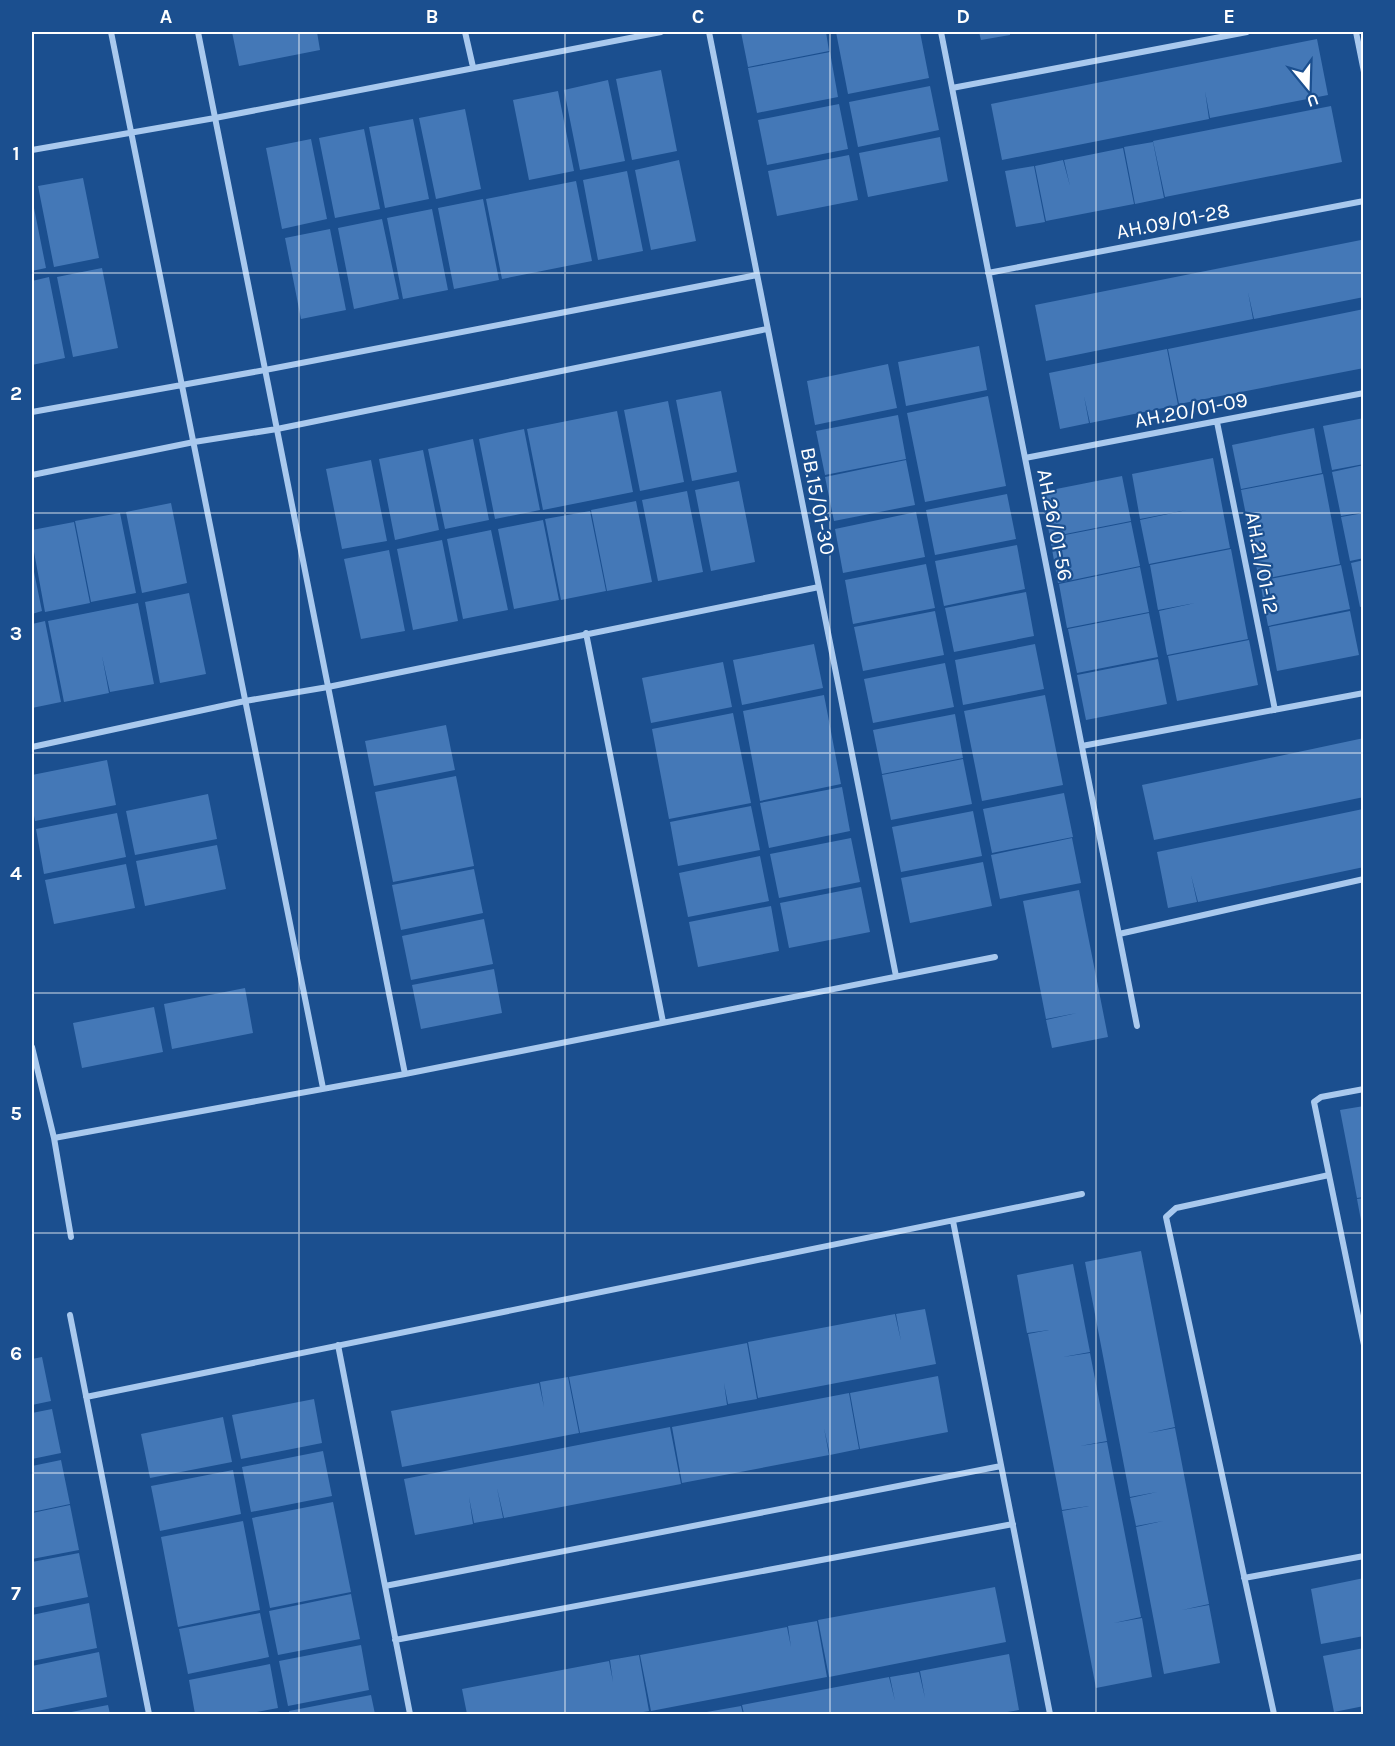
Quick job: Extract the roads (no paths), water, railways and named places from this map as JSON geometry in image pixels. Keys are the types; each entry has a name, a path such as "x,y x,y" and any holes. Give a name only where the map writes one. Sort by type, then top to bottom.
{"street":[{"path":"111,32 323,1088"},
{"path":"198,32 405,1074"},
{"path":"465,32 473,67"},
{"path":"32,150 215,118 661,32"},
{"name":"BB.15/01-30","path":"708,32 896,976"},
{"name":"AH.26/01-56","path":"941,32 1137,1026"},
{"path":"952,88 1247,32"},
{"path":"1356,32 1364,72"},
{"name":"AH.09/01-28","path":"988,273 1364,201"},
{"path":"32,412 264,370 757,275"},
{"path":"32,475 194,442 276,429 768,329"},
{"name":"AH.20/01-09","path":"1025,458 1364,393"},
{"name":"AH.21/01-12","path":"1217,422 1275,710"},
{"path":"32,747 245,701 328,687 819,587"},
{"path":"586,633 663,1022"},
{"path":"1082,746 1364,693"},
{"path":"1119,934 1364,879"},
{"path":"54,1138 405,1074 995,957"},
{"path":"32,1047 54,1138 71,1237"},
{"path":"1364,1089 1321,1097 1314,1102 1364,1345"},
{"path":"1274,1714 1166,1217 1176,1208 1329,1174"},
{"path":"86,1397 1082,1194"},
{"path":"953,1221 1050,1714"},
{"path":"70,1315 149,1714"},
{"path":"338,1346 410,1714"},
{"path":"385,1586 1001,1466"},
{"path":"396,1640 1012,1524"},
{"path":"1244,1578 1364,1556"}]}
